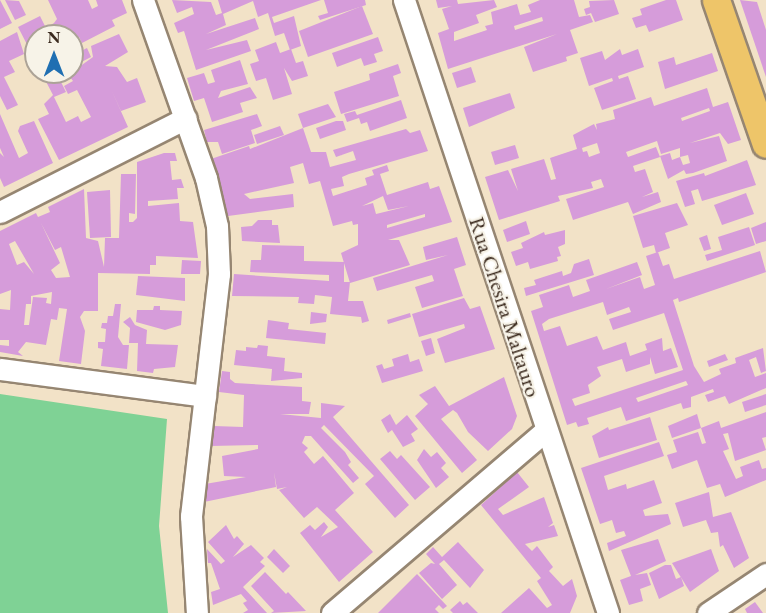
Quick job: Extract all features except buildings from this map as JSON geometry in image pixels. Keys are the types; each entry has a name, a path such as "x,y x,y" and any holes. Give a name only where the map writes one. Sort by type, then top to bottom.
{"main road":[{"path":"716,0 766,144"}],"street":[{"path":"143,0 206,178 217,226 219,274 190,516 197,613"},
{"name":"Rua Chesira Maltauro","path":"404,0 608,613"},
{"path":"0,213 186,118"},
{"path":"0,369 205,396"},
{"path":"332,613 546,430"},
{"path":"708,613 766,574"}],"green space":[{"path":"0,394 167,419 159,526 168,613 0,613"}]}
